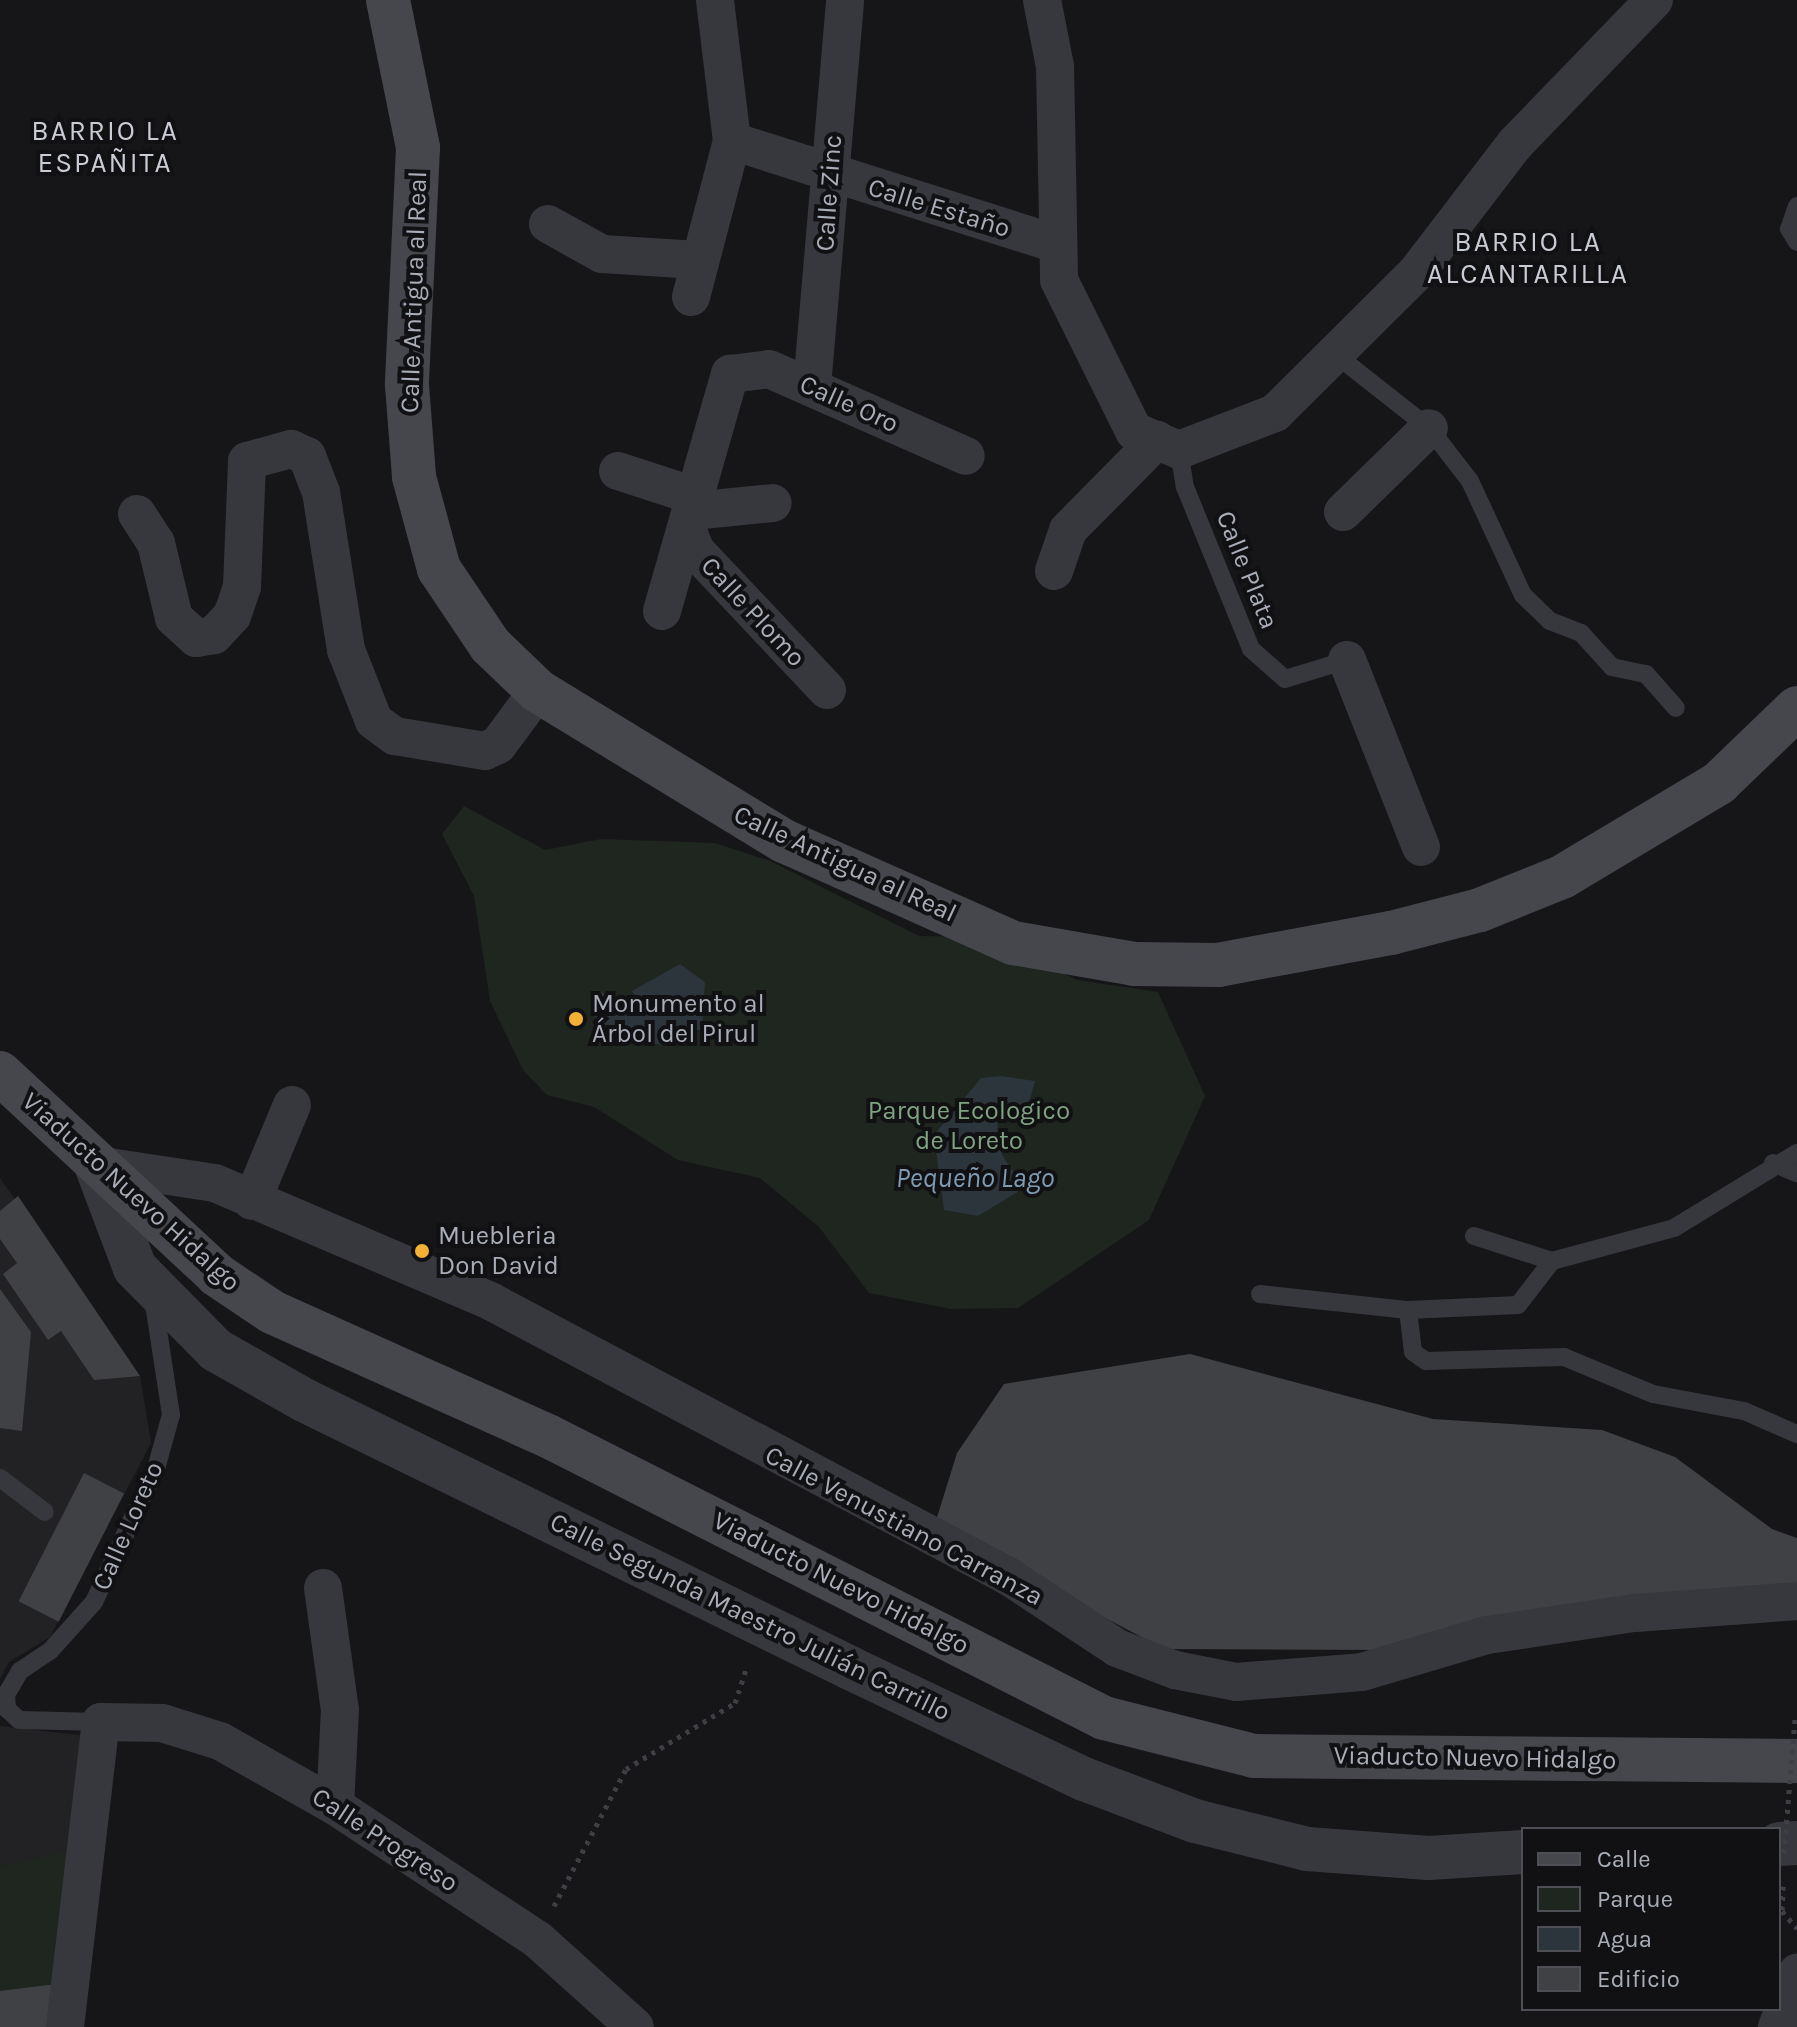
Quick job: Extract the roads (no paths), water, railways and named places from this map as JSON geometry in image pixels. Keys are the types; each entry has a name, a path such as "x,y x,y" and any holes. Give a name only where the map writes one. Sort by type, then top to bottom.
{"main road":[{"name":"Calle Antigua al Real","path":"388,0 418,148 407,385 414,477 439,569 490,645 538,691 784,841 1013,943 1134,964 1218,965 1391,933 1480,910 1562,877 1719,783 1797,708"},
{"name":"Viaducto Nuevo Hidalgo","path":"0,1073 217,1275 272,1312 548,1436 1104,1718 1254,1756 1797,1761"}],"street":[{"path":"691,297 698,260 732,141 715,0"},
{"name":"Calle Zinc","path":"812,387 845,0"},
{"path":"1042,0 1055,66 1059,280 1112,399 1134,431 1168,445"},
{"path":"1054,571 1068,530 1168,445 1275,413 1416,273 1515,144 1654,0"},
{"name":"Calle Estaño","path":"732,141 1056,244"},
{"path":"548,224 602,254 698,260"},
{"name":"Calle Oro","path":"692,512 730,374 769,369 966,456"},
{"path":"1343,512 1429,428"},
{"path":"137,514 156,543 174,618 196,638 214,635 232,616 242,587 247,461 291,449 307,456 321,492 346,650 374,721 395,736 485,751 498,745 538,691"},
{"path":"618,471 692,512 773,503"},
{"path":"662,611 692,512"},
{"name":"Calle Plomo","path":"692,512 696,551 827,690"},
{"path":"1347,660 1421,847"},
{"path":"252,1201 292,1105"},
{"name":"Calle Venustiano Carranza","path":"96,1165 215,1183 492,1302 1008,1576 1117,1648 1175,1670 1236,1682 1362,1672 1487,1635 1635,1613 1797,1601"},
{"name":"Calle Segunda Maestro Julián Carrillo","path":"96,1165 135,1268 216,1350 304,1400 1084,1779 1195,1821 1307,1849 1429,1858 1521,1852"},
{"path":"323,1588 340,1710 335,1806"},
{"path":"65,2027 101,1722"},
{"name":"Calle Progreso","path":"101,1722 162,1723 220,1741 335,1806 538,1940 635,2027"},
{"path":"1777,2027 1797,1973"}],"lane":[{"path":"1797,206 1789,229 1797,242"},
{"path":"1335,354 1429,428 1470,481 1523,595 1550,621 1581,633 1612,667 1646,674 1676,708"},
{"name":"Calle Plata","path":"1168,445 1251,649 1285,679 1347,660"},
{"path":"1474,1236 1552,1261 1674,1228 1773,1163 1797,1153"},
{"path":"1773,1163 1797,1173"},
{"path":"1260,1294 1408,1310 1518,1305 1552,1261"},
{"name":"Calle Loreto","path":"101,1722 19,1720 7,1709 6,1695 20,1671 50,1651 94,1602 157,1465 171,1415 151,1287"},
{"path":"1408,1310 1413,1352 1426,1361 1564,1357 1653,1394 1744,1411 1797,1434"},
{"path":"0,1478 45,1512"}],"water":[{"path":"680,964 705,982 702,1029 665,1045 617,1039 593,1014 597,990 645,1012 632,991"},
{"name":"Pequeño Lago","path":"1001,1076 1035,1081 1024,1121 997,1123 1002,1155 1024,1188 978,1216 944,1210 934,1135 981,1078"}],"place":[{"name":"Monumento al Árbol del Pirul","path":"576,1019"},
{"name":"Muebleria Don David","path":"422,1251"}],"district":[{"name":"BARRIO LA ESPAÑITA","path":"105,147"},
{"name":"BARRIO LA ALCANTARILLA","path":"1528,258"}],"park label":[{"name":"Parque Ecologico de Loreto","path":"969,1126"}]}
